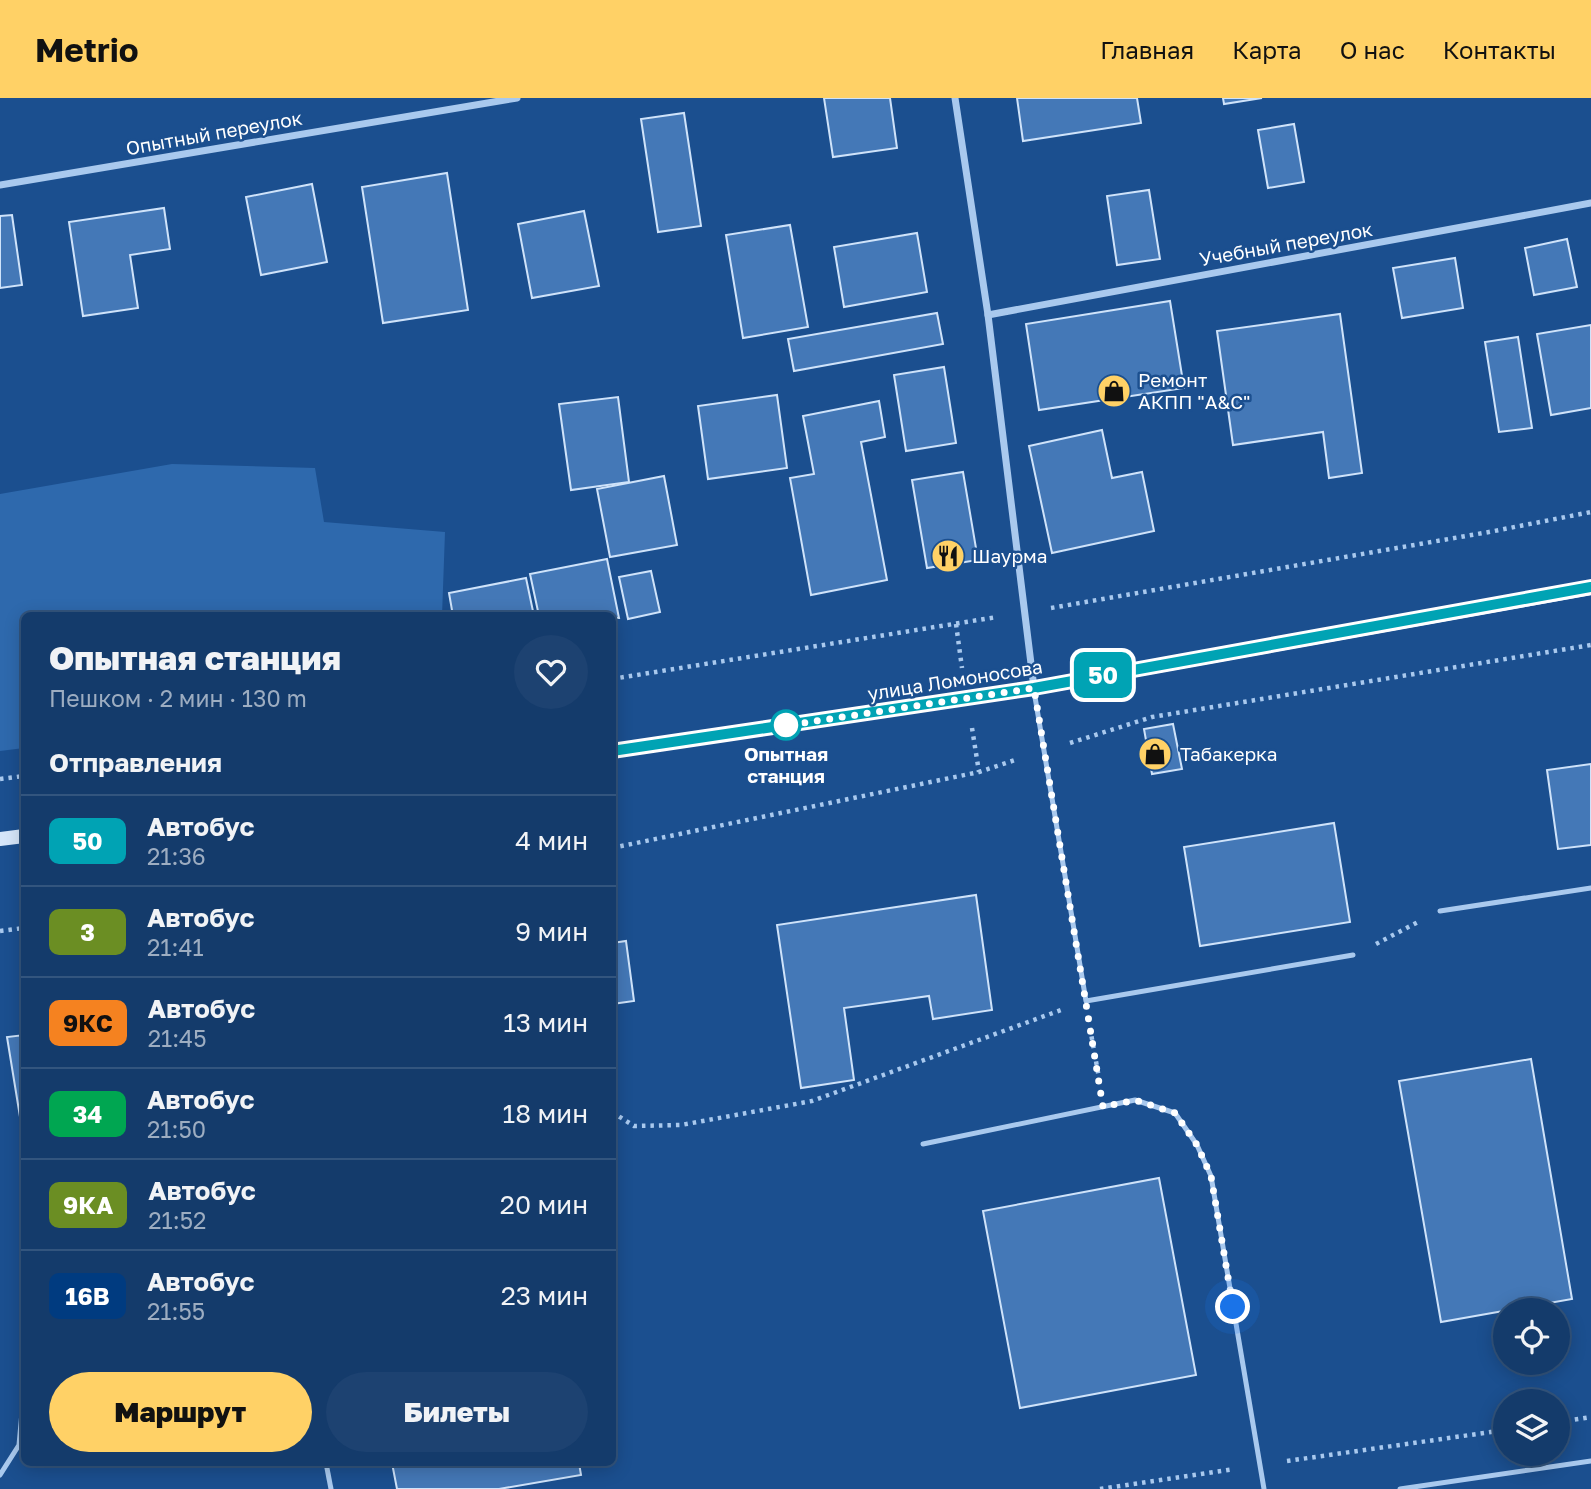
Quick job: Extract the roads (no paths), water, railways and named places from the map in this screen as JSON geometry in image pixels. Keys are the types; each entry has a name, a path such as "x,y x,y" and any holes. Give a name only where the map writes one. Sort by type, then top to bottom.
{"main road":[{"name":"улица Ломоносова","path":"616,750 1034,688 1591,587"},
{"path":"0,839 21,836"}],"street":[{"name":"Опытный переулок","path":"0,185 517,98"},
{"path":"955,98 988,315 1034,688"},
{"name":"Учебный переулок","path":"988,315 1591,203"}],"lane":[{"path":"1034,688 1086,1001 1353,955"},
{"path":"1440,911 1591,888"},
{"path":"923,1144 1135,1100 1175,1113 1197,1145 1211,1176 1264,1489"},
{"path":"0,1475 19,1445 21,1423"},
{"path":"1400,1489 1591,1461"},
{"path":"327,1466 331,1489"}],"place":[{"name":"Ремонт АКПП \"A&C\"","path":"1114,391"},
{"name":"Шаурма","path":"948,556"},
{"name":"Опытная станция","path":"786,725"},
{"name":"Табакерка","path":"1155,754"}]}
